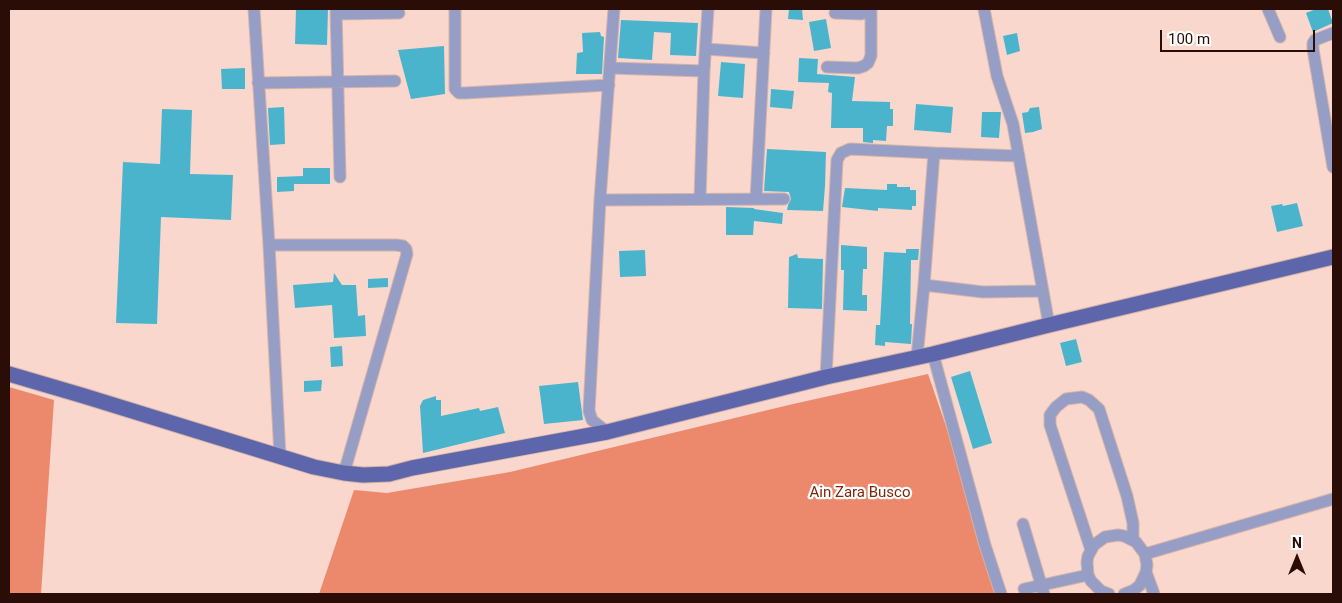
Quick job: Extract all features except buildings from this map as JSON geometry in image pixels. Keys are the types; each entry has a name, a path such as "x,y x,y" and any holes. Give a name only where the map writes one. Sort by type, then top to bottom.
{"main road":[{"path":"9,374 314,467 363,475 389,474 412,468 607,432 826,377 933,354 1333,257"}],"street":[{"path":"254,9 280,456"},
{"path":"455,9 455,88 459,93 609,86"},
{"path":"607,432 592,420 589,411 600,200 614,9"},
{"path":"700,200 708,9"},
{"path":"756,199 766,9"},
{"path":"835,13 861,14 870,9"},
{"path":"827,67 858,68 868,63 871,56 870,9"},
{"path":"984,9 997,76 1012,124 1019,156 1049,325"},
{"path":"1272,10 1280,37"},
{"path":"340,178 336,12 398,13"},
{"path":"1333,33 1315,40 1313,49 1333,167"},
{"path":"706,49 764,53"},
{"path":"610,68 704,71"},
{"path":"258,82 396,81"},
{"path":"826,377 837,160 841,152 850,148 1019,156"},
{"path":"917,357 934,153"},
{"path":"600,200 784,199"},
{"path":"269,245 396,245 403,246 406,249 407,254 344,473"},
{"path":"924,285 984,292 1042,291"},
{"path":"933,354 985,544 1001,594"},
{"path":"1091,550 1050,425 1050,415 1066,399 1082,397 1090,400 1099,409 1127,496 1134,523 1133,540"},
{"path":"1145,554 1333,500"},
{"path":"1023,524 1042,590"},
{"path":"1104,593 1095,587 1088,575 1087,562 1091,550 1099,540 1111,536 1124,536 1140,546 1145,554 1147,565 1140,585 1124,594"},
{"path":"1146,572 1154,594"},
{"path":"1024,589 1042,590 1088,575"}],"green space":[{"name":"Ain Zara Busco","path":"928,374 1004,594 319,594 354,490 387,493 510,472 793,404"},
{"path":"9,387 54,400 41,594 9,594"}]}
